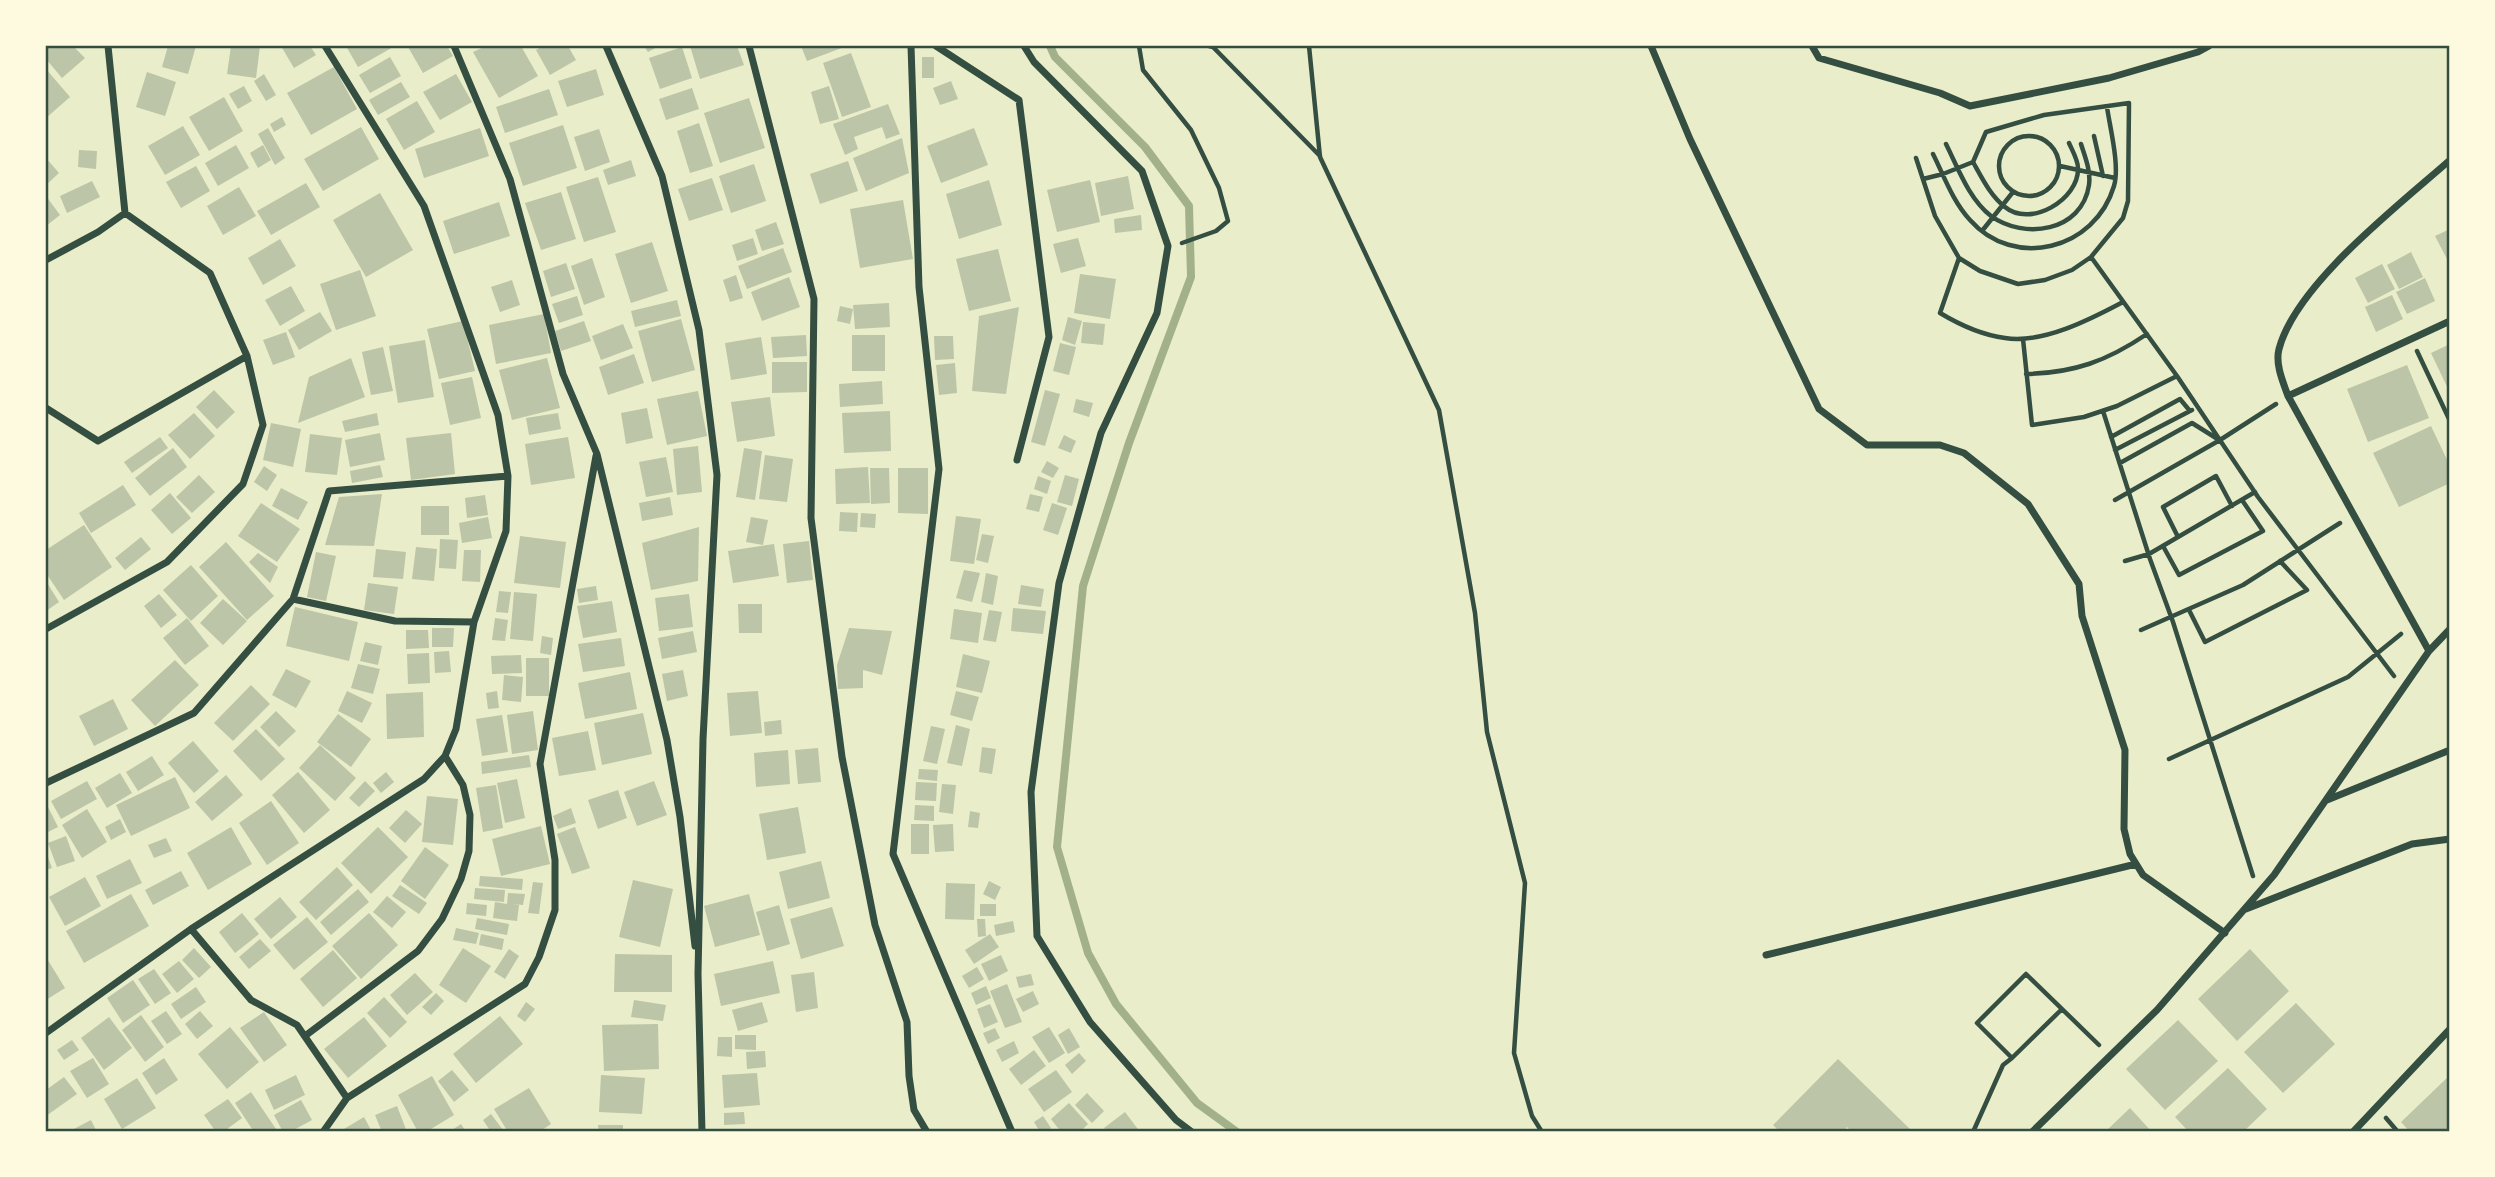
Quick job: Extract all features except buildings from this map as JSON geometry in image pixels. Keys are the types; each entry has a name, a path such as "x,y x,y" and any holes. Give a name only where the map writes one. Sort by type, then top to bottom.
{"street":[{"path":"46,629 167,562 243,484 263,425 247,356 211,273 125,213 108,46"},
{"path":"46,1033 191,929 424,779 445,756 456,729 474,622 506,531 508,476 498,415 424,206 325,46"},
{"path":"454,46 510,179 563,374 597,454 667,740 680,817 698,974"},
{"path":"606,46 662,176 699,330 717,475 703,739 698,974 702,1132"},
{"path":"749,46 814,299 811,518 842,757 875,925 907,1022 909,1076 914,1110 927,1132"},
{"path":"911,46 919,287 939,469 893,854 1012,1132"},
{"path":"936,46 1019,100 1049,338 1017,460"},
{"path":"1024,46 1034,62 1142,171 1168,246 1157,313 1101,433 1059,583 1031,792 1037,936 1090,1022 1176,1120 1192,1132"},
{"path":"1651,46 1690,139 1819,409 1867,445 1940,445 1964,453 2028,504 2079,584 2082,616 2125,750 2124,829 2130,855 2143,875 2225,933"},
{"path":"1812,46 1819,58 1940,93 1970,106 2109,78 2197,52 2208,46"},
{"path":"2429,650 2288,396 2279,368 2279,351 2306,298 2353,246 2449,160"},
{"path":"46,260 98,232 125,213"},
{"path":"2288,396 2449,321"},
{"path":"46,408 98,441 247,356"},
{"path":"323,1132 347,1098 525,984 539,957 555,910 555,860 540,764 597,454"},
{"path":"46,783 194,713 293,599 330,491 508,476"},
{"path":"293,599 395,621 474,622"},
{"path":"2032,1132 2157,1010 2245,910 2326,800 2429,650 2449,629"},
{"path":"2326,800 2449,750"},
{"path":"305,1036 418,951 442,919 464,870 470,815 463,785 445,756"},
{"path":"2245,910 2412,844 2449,839"},
{"path":"1766,955 2136,864"},
{"path":"191,929 251,1000 297,1025 347,1098"},
{"path":"2353,1132 2449,1028"}],"path":[{"path":"1139,46 1143,70 1191,130 1219,188 1227,222 1216,232 1180,244"},
{"path":"1209,46 1213,47 1320,157 1439,410 1475,613 1487,732 1525,883 1514,1053 1532,1116 1542,1132"},
{"path":"1309,46 1320,157"},
{"path":"1916,158 1935,216 1959,258 1980,271 2018,284 2054,277 2072,270 2091,257 2123,218 2128,201 2129,103 2044,115 1986,132 1973,162 1923,179"},
{"path":"1933,155 1957,201 1970,220 1982,231 1992,239 2011,247 2046,248 2079,235 2104,210 2115,184 2107,107"},
{"path":"2035,135 2045,139 2053,146 2060,166 2054,183 2040,194 2021,195 2013,192 2000,176 1998,165 2001,154 2014,139 2035,135"},
{"path":"2094,136 2103,176"},
{"path":"1973,162 1990,191 2006,209 2028,215 2063,200 2073,186 2078,170 2069,143"},
{"path":"1946,144 1974,197 1993,217 2006,225 2032,230 2054,227 2077,213 2089,188 2089,173 2081,144"},
{"path":"2060,166 2115,178"},
{"path":"1982,231 2013,192"},
{"path":"2091,257 2177,376 2255,492 2403,688"},
{"path":"1959,258 1940,313 1985,334 2022,339 2088,321 2123,302"},
{"path":"2026,374 2053,373 2089,366 2126,348 2147,334"},
{"path":"2410,338 2449,421"},
{"path":"2022,339 2032,425 2084,417 2103,411 2177,376"},
{"path":"2115,500 2220,440 2288,396"},
{"path":"2111,438 2180,400 2190,411"},
{"path":"2115,450 2197,406"},
{"path":"2103,411 2148,554 2172,617 2257,895"},
{"path":"2120,463 2192,423 2220,440"},
{"path":"2178,537 2163,507 2216,476 2232,506"},
{"path":"2125,561 2148,554 2255,492"},
{"path":"2163,546 2179,575 2263,531 2242,500"},
{"path":"2141,630 2244,584 2353,513"},
{"path":"2189,610 2205,642 2307,590 2280,561"},
{"path":"2169,759 2348,677 2414,623"},
{"path":"2012,1058 1977,1023 2026,974 2109,1056"},
{"path":"1973,1132 2003,1065 2061,1010"}],"waterway":[{"path":"1050,46 1055,57 1145,147 1189,206 1191,277 1129,443 1083,586 1057,847 1088,953 1116,1004 1197,1103 1237,1132"}]}
